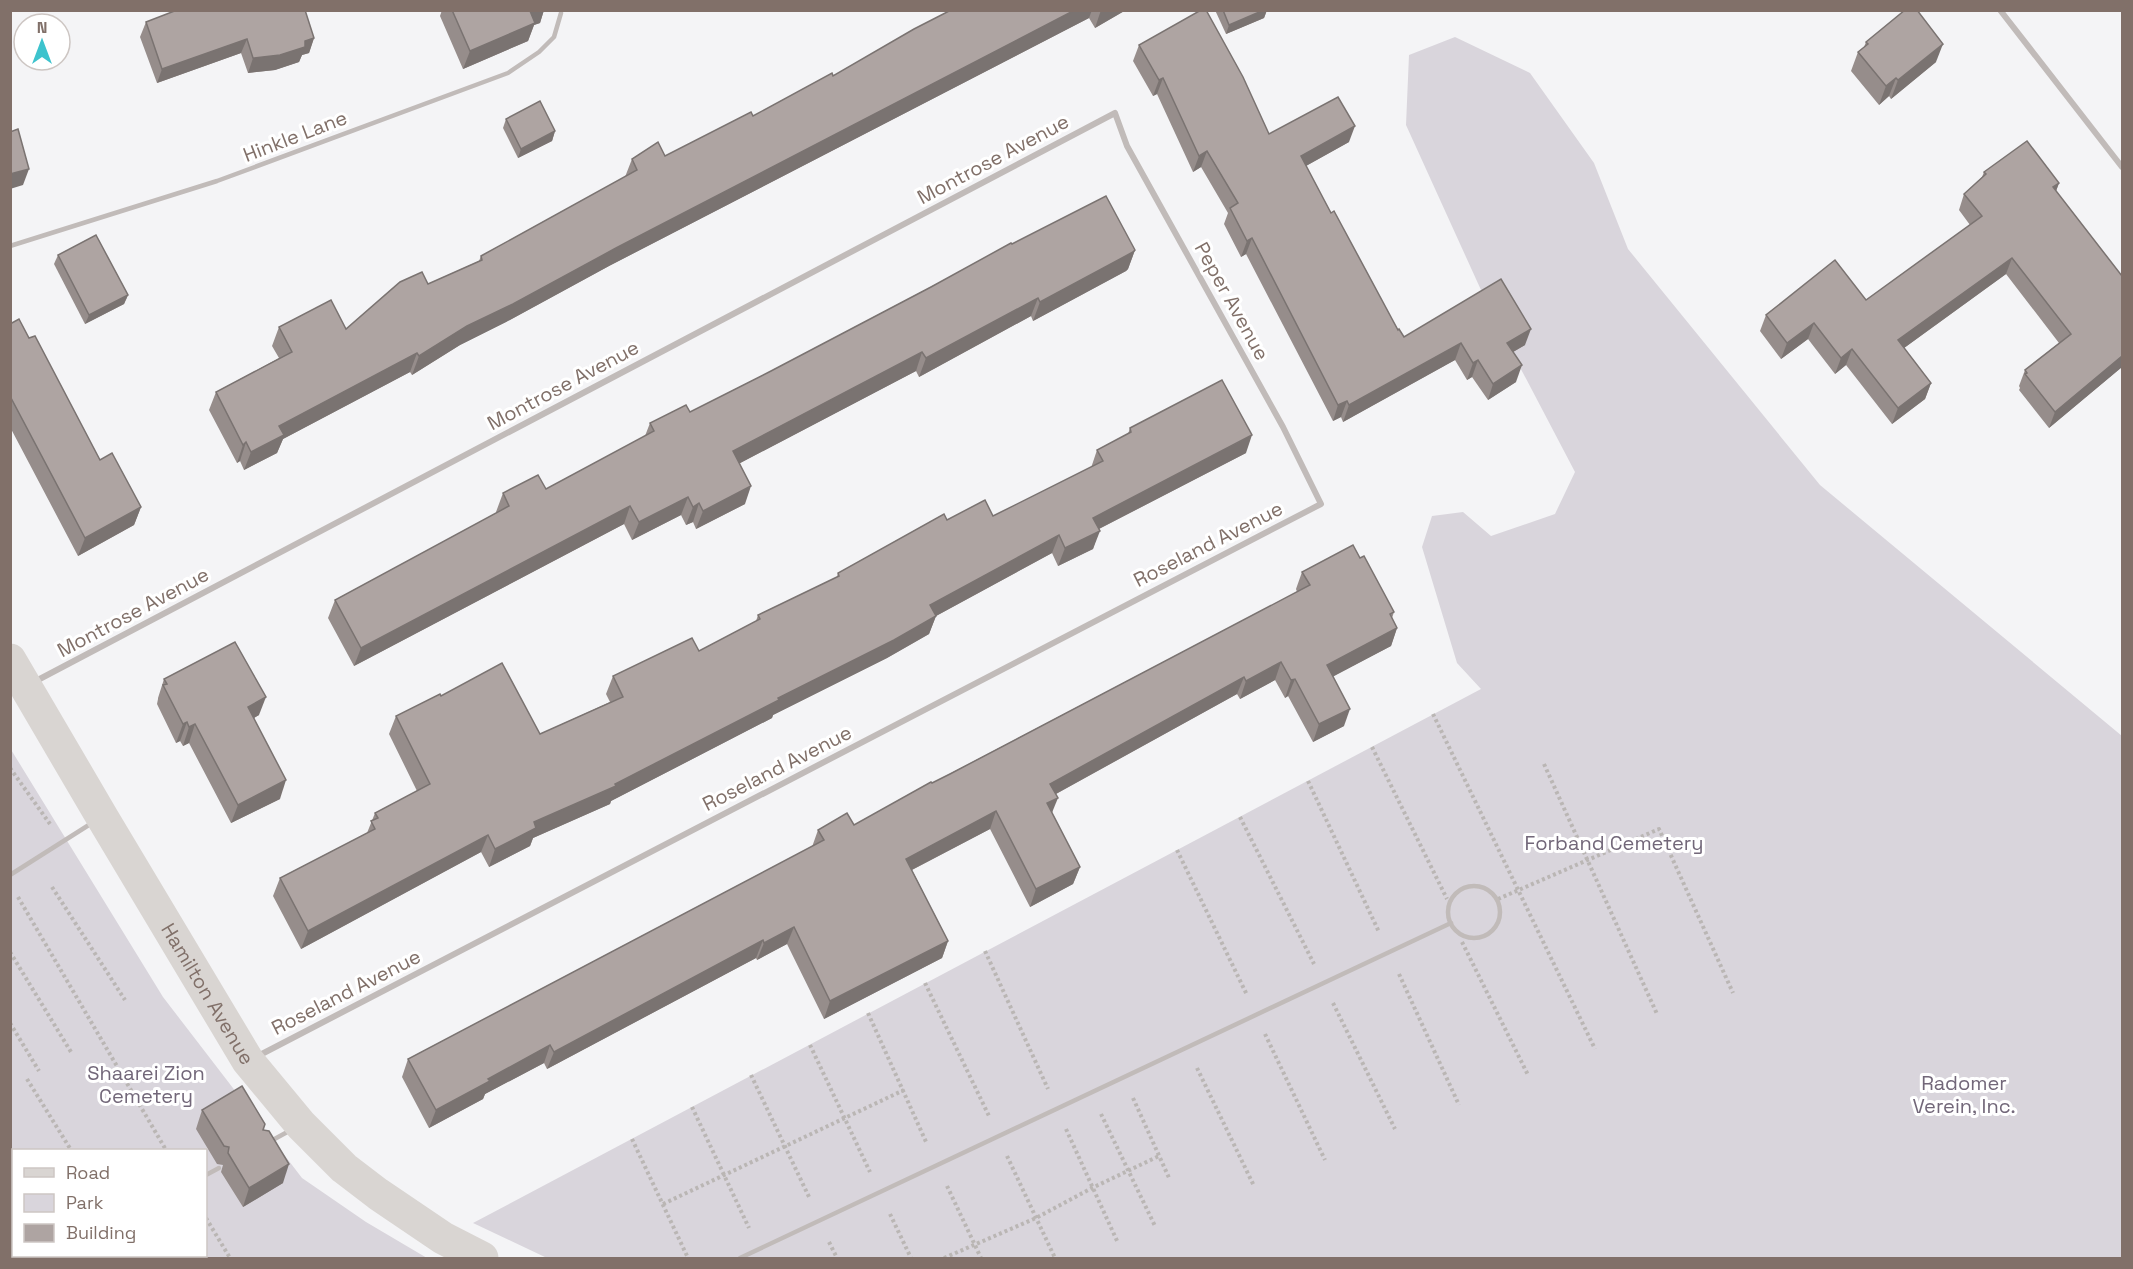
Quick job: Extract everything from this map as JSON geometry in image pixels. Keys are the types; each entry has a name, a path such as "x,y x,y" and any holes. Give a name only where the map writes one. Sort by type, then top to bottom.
{"street":[{"path":"2000,10 2122,167"},
{"name":"Peper Avenue","path":"1115,113 1127,146 1283,427 1321,504"},
{"name":"Montrose Avenue","path":"18,673 1115,113"},
{"name":"Roseland Avenue","path":"248,1061 1321,504"},
{"name":"Hamilton Avenue","path":"18,673 248,1061 301,1125 344,1168 443,1238 482,1258"}],"lane":[{"name":"Hinkle Lane","path":"10,246 217,182 508,73 539,52 554,37 561,13"},
{"path":"10,874 102,817"},
{"path":"1474,885 1487,888 1498,899 1501,916 1497,925 1483,937 1470,938 1455,931 1448,917 1449,903 1460,889 1474,885"},
{"path":"740,1258 1451,923"},
{"path":"260,1146 301,1125"},
{"path":"207,1174 219,1168"}],"path":[{"path":"1433,714 1595,1049"},
{"path":"1372,747 1449,903"},
{"path":"1544,764 1657,1014"},
{"path":"10,768 51,826"},
{"path":"1498,899 1659,829 1733,993"},
{"path":"52,887 125,1000"},
{"path":"16,895 165,1149"},
{"path":"1455,931 1528,1076"},
{"path":"10,952 71,1052"},
{"path":"868,1013 981,1258"},
{"path":"10,1023 39,1071"},
{"path":"810,1045 911,1258"},
{"path":"1188,1047 1254,1186"},
{"path":"751,1076 837,1258"},
{"path":"1123,1077 1170,1180"},
{"path":"27,1079 69,1149"},
{"path":"663,1204 903,1090"},
{"path":"1091,1093 1155,1226"},
{"path":"692,1107 759,1249"},
{"path":"632,1139 687,1258"},
{"path":"944,1258 1036,1218 1159,1156"},
{"path":"207,1220 230,1258"}],"green space":[{"path":"1455,37 1530,73 1594,163 1628,249 1820,485 2122,736 2122,1258 547,1258 473,1223 1481,689 1457,663 1422,547 1432,516 1463,512 1491,536 1555,514 1575,472 1491,312 1406,125 1409,55"},
{"name":"Shaarei Zion Cemetery","path":"10,748 163,997 302,1178 366,1222 427,1258 11,1258"}],"building":[{"path":"177,10 305,10 314,38 305,41 305,47 280,55 253,58 247,39 162,69 146,22"},
{"path":"452,10 533,10 530,11 535,23 470,51"},
{"path":"951,10 1075,10 467,326 419,356 417,353 279,426 284,435 251,452 246,442 243,445 216,392 292,352 279,327 331,300 346,329 400,282 422,272 428,284 482,260 481,256 637,170 632,159 658,142 665,156 751,112 753,116 832,73 833,76"},
{"path":"1201,10 1206,10 1243,77 1269,134 1338,97 1355,126 1301,156 1331,213 1334,211 1398,330 1404,337 1501,279 1531,329 1507,343 1522,365 1493,384 1478,360 1473,363 1461,343 1349,405 1347,401 1338,405 1252,238 1247,241 1230,208 1238,203 1207,151 1199,156 1163,78 1159,80 1139,45"},
{"path":"1223,10 1264,10 1229,25"},
{"path":"1905,10 1917,10 1943,44 1898,80 1896,78 1886,86 1858,52 1868,44 1866,42"},
{"path":"540,101 555,131 521,149 506,119"},
{"path":"18,129 29,169 10,174 10,132"},
{"path":"2027,141 2059,183 2053,187 2122,276 2122,356 2055,412 2025,374 2027,373 2025,370 2071,334 2012,258 1898,340 1931,383 1898,408 1852,349 1841,358 1814,323 1787,343 1766,315 1835,260 1866,300 1982,216 1964,194 1986,174 1984,172"},
{"path":"1106,196 1135,250 1133,252 1040,302 1038,298 926,358 922,352 733,451 751,486 703,511 699,503 693,507 688,497 639,522 630,506 361,648 335,600 509,506 503,493 538,475 546,489 654,431 650,423 686,405 690,412 1011,243"},
{"path":"96,235 128,295 89,315 58,255"},
{"path":"19,319 29,338 35,336 100,460 112,453 141,507 85,538 10,396 10,324"},
{"path":"1222,380 1252,435 1093,518 1100,531 1065,548 1059,535 930,605 936,616 894,640 778,698 779,700 615,784 616,786 534,822 536,828 495,849 488,835 308,931 280,878 375,829 371,821 378,818 375,813 430,784 396,716 440,694 441,696 502,663 540,734 623,697 613,676 692,638 699,651 760,619 758,615 839,576 838,573 944,514 947,520 985,500 993,516 1103,461 1097,450 1131,432 1130,428"},
{"path":"1353,545 1360,558 1364,556 1394,612 1390,614 1397,628 1327,665 1350,709 1319,724 1295,679 1291,680 1281,662 1246,681 1244,677 1050,784 1058,798 1047,803 1080,867 1036,889 996,811 906,859 948,941 830,1001 794,927 764,943 763,940 554,1052 550,1045 436,1110 408,1059 824,840 818,830 847,813 854,825 931,782 1310,585 1302,572"},
{"path":"235,642 266,697 248,707 286,780 238,805 195,724 189,727 187,722 183,724 163,685 167,684 164,679"},
{"path":"242,1086 265,1124 263,1130 269,1131 289,1164 249,1188 228,1153 229,1147 224,1146 202,1110"}],"park label":[{"name":"Forband Cemetery","path":"1614,843"},
{"name":"Radomer Verein, Inc.","path":"1964,1094"}]}
